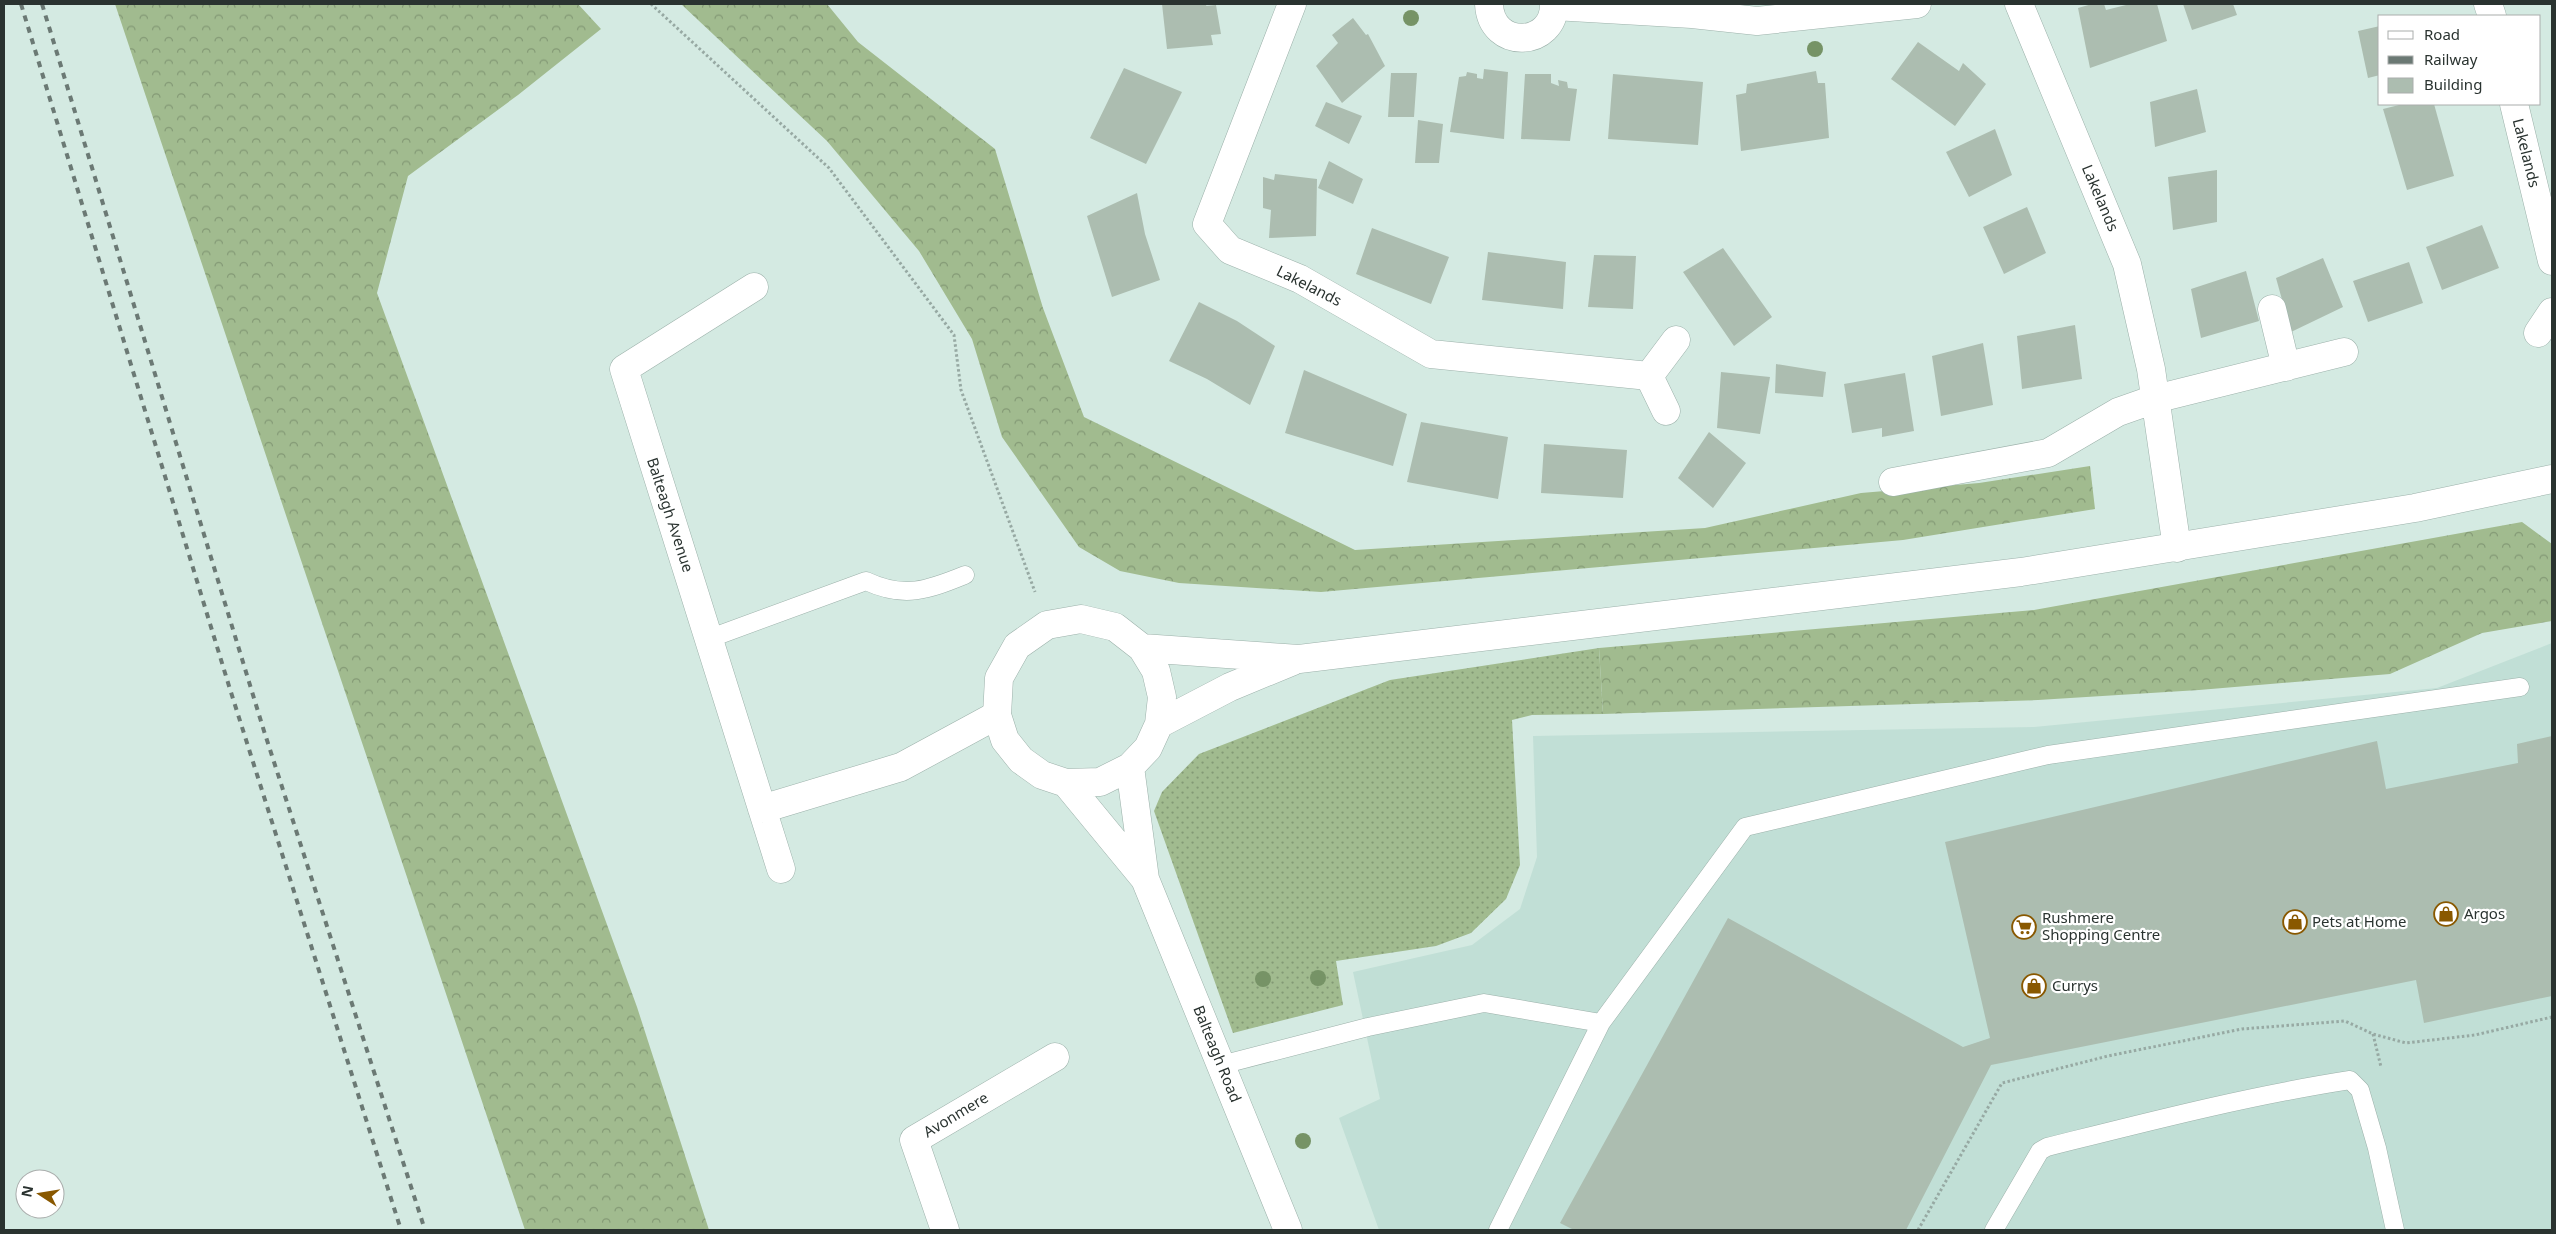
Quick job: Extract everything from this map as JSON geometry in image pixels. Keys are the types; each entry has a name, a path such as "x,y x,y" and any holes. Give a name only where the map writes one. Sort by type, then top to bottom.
{"street":[{"name":"Lakelands","path":"1292,4 1206,224 1230,250 1300,278 1431,354 1649,376"},
{"path":"1488,4 1493,22 1500,30 1519,38 1539,33 1552,16 1554,5 1692,9 1757,21 1917,4"},
{"name":"Lakelands","path":"2019,4 2127,264 2150,368 2177,548"},
{"name":"Lakelands","path":"2514,105 2552,261"},
{"name":"Balteagh Avenue","path":"754,287 624,369 781,869"},
{"path":"2272,309 2286,367"},
{"path":"1666,411 1649,376 1676,340"},
{"path":"1893,482 2048,454 2118,412 2155,399 2344,352"},
{"path":"1142,648 1299,659 2021,572 2415,508 2552,479"},
{"path":"1081,619 1115,627 1142,648 1156,671 1162,697 1159,724 1148,748 1130,766 1100,782 1066,783 1042,776 1021,760 1005,740 997,715 999,678 1018,646 1047,625 1081,619"},
{"path":"1159,724 1230,687 1299,659"},
{"path":"762,809 901,767 997,715"},
{"name":"Balteagh Road","path":"1130,766 1144,879 1288,1230"},
{"name":"Balteagh Road","path":"1066,783 1144,879"},
{"name":"Avonmere","path":"945,1230 914,1140 1055,1057"}],"lane":[{"path":"708,639 866,581 885,590 926,591 966,575"},
{"path":"1498,1230 1601,1023 1744,827 2048,755 2520,687"},
{"path":"1221,1065 1368,1027 1484,1002 1601,1023"},
{"path":"1994,1230 2040,1151 2047,1147 2288,1089 2350,1080 2360,1090 2395,1230"}],"path":[{"path":"651,4 829,168 954,335 961,390 1047,625"},
{"path":"1918,1230 2002,1083 2108,1056 2242,1029 2345,1020 2373,1034 2406,1043 2475,1035 2552,1017"}],"shaded area":[{"name":"Rushmere Shopping Centre","path":"2552,643 2552,1230 1379,1230 1339,1118 1380,1099 1353,972 1472,945 1520,909 1537,857 1533,736 2034,727 2437,688"}],"green space":[{"path":"115,4 578,4 601,29 518,95 408,176 377,293 637,1007 709,1230 525,1230"},
{"path":"681,4 827,4 858,42 995,149 1043,308 1084,417 1355,550 1705,528 1861,493 1979,483 2090,466 2095,509 1903,540 1321,592 1179,583 1120,571 1079,547 1002,437 972,339 919,251 827,141"},
{"path":"2522,522 2552,544 2552,621 2482,633 2390,674 2199,690 2038,700 1603,714 1599,648 2034,610"},
{"path":"1599,648 1603,714 1532,715 1512,720 1520,865 1506,899 1471,933 1436,946 1336,961 1343,1005 1233,1033 1154,811 1162,792 1199,754 1390,680"}],"building":[{"path":"1162,4 1216,5 1221,34 1211,35 1213,45 1167,49"},
{"path":"2092,4 2104,4 2106,10 2130,4 2157,4 2167,41 2090,68 2078,8"},
{"path":"2183,4 2233,4 2237,15 2192,30"},
{"path":"1353,18 1366,35 1368,34 1385,66 1342,103 1316,66 1338,43 1332,35"},
{"path":"2378,26 2378,76 2368,78 2358,31"},
{"path":"1918,42 1959,71 1963,63 1986,84 1955,126 1891,79"},
{"path":"1124,68 1182,92 1146,164 1090,138"},
{"path":"1484,69 1508,72 1504,139 1450,132 1459,77 1466,76 1467,72 1477,74 1477,78 1483,79"},
{"path":"1816,71 1818,83 1825,83 1829,138 1741,151 1736,95 1746,93 1747,84"},
{"path":"1391,73 1417,73 1414,117 1388,117"},
{"path":"1525,74 1551,74 1551,83 1559,86 1558,80 1567,82 1568,88 1577,89 1570,141 1521,139"},
{"path":"1613,74 1703,82 1698,145 1608,139"},
{"path":"2197,89 2206,132 2155,147 2150,102"},
{"path":"1326,102 1362,116 1349,144 1315,126"},
{"path":"2399,105 2434,105 2454,176 2407,190 2383,109"},
{"path":"1418,120 1443,124 1439,163 1415,163"},
{"path":"1995,129 2012,175 1969,197 1946,152"},
{"path":"1329,161 1363,179 1353,204 1318,188"},
{"path":"2217,170 2217,222 2173,230 2168,177"},
{"path":"1275,174 1317,179 1316,236 1269,238 1271,210 1263,208 1263,177 1274,180"},
{"path":"1137,193 1145,234 1160,280 1112,297 1087,216"},
{"path":"2027,207 2046,253 2004,274 1983,227"},
{"path":"2482,225 2499,268 2442,290 2426,247"},
{"path":"1372,228 1449,257 1431,304 1356,274"},
{"path":"1723,248 1772,317 1734,346 1683,272"},
{"path":"1488,252 1566,262 1563,309 1482,300"},
{"path":"1594,255 1636,256 1633,309 1588,307"},
{"path":"2323,258 2343,307 2291,332 2276,278"},
{"path":"2409,262 2423,303 2368,322 2353,281"},
{"path":"2246,271 2259,321 2201,338 2191,289"},
{"path":"1199,302 1237,321 1275,346 1250,405 1207,379 1169,361"},
{"path":"2075,325 2082,379 2022,389 2017,336"},
{"path":"1983,343 1993,405 1941,416 1932,356"},
{"path":"1776,364 1826,372 1823,397 1775,393"},
{"path":"1304,370 1407,414 1393,466 1285,433"},
{"path":"1721,372 1770,377 1760,434 1717,428"},
{"path":"1905,373 1914,431 1882,437 1882,428 1852,433 1844,384"},
{"path":"1421,422 1508,437 1498,499 1407,482"},
{"path":"1709,432 1746,463 1713,508 1678,478"},
{"path":"1544,444 1627,450 1623,498 1541,493"},
{"path":"2552,736 2552,996 2424,1023 2416,980 1991,1065 1906,1230 1574,1230 1560,1223 1728,918 1963,1047 1990,1038 1945,842 2377,741 2386,789 2518,763 2517,744"}],"railway":[{"path":"21,4 229,686 401,1230"},
{"path":"42,4 264,731 425,1230"}],"place":[{"name":"Argos","path":"2446,914"},
{"name":"Pets at Home","path":"2295,922"},
{"name":"Rushmere Shopping Centre","path":"2024,927"},
{"name":"Currys","path":"2034,986"}]}
